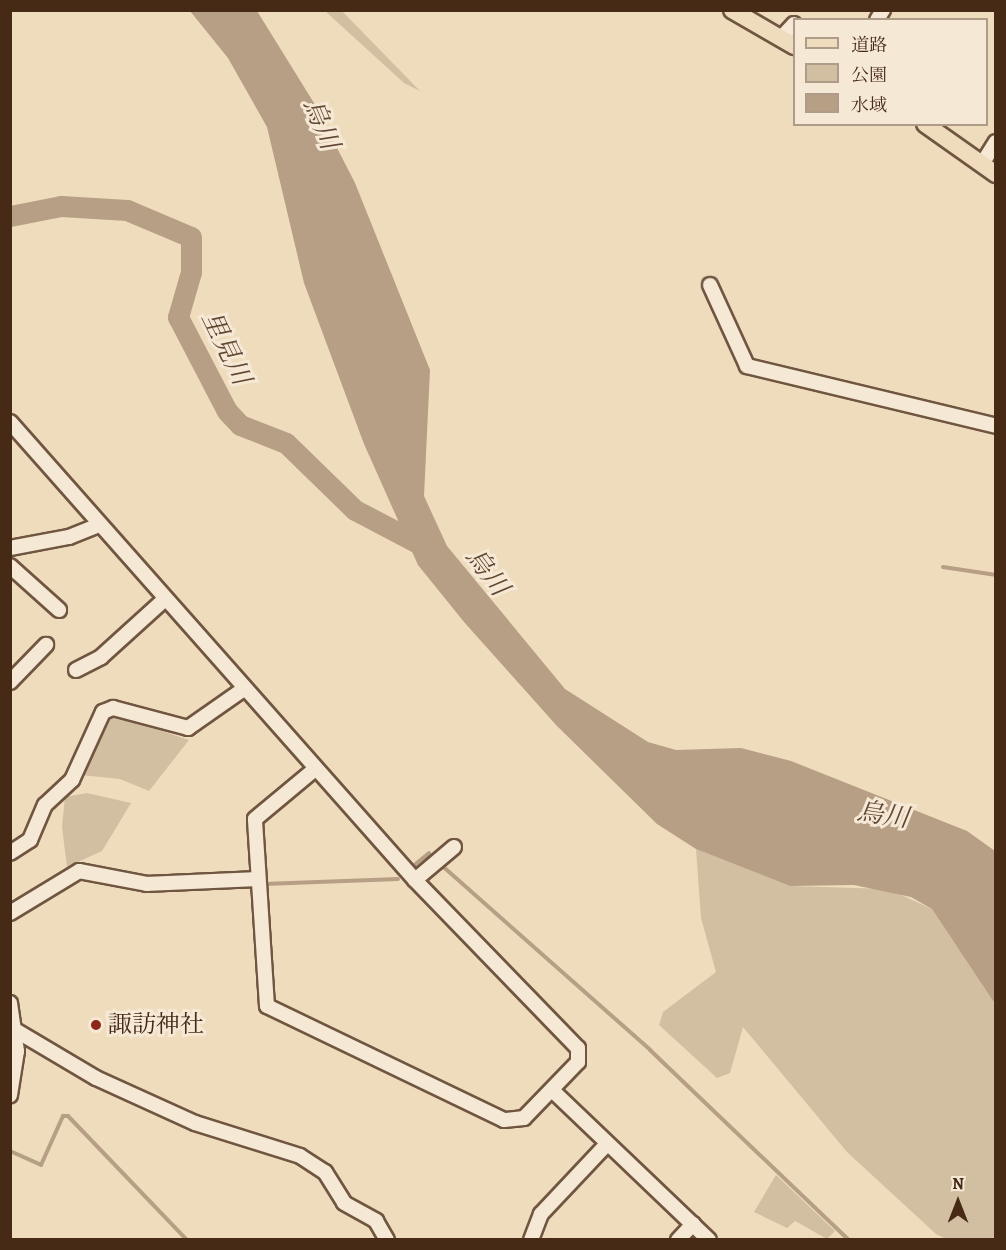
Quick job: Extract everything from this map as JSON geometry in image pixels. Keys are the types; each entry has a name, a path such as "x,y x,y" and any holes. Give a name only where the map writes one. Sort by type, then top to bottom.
{"main road":[{"path":"732,10 752,16 788,42"},
{"path":"928,126 989,169"}],"street":[{"path":"989,169 996,142"},
{"path":"710,285 747,366 996,426"},
{"path":"10,422 315,770 415,880 578,1048 578,1062 524,1118 510,1121 274,1013 267,1006 257,879 255,819 315,770"},
{"path":"10,548 69,537 98,525"},
{"path":"10,566 59,610"},
{"path":"76,670 101,657 165,599"},
{"path":"10,682 46,645"},
{"path":"10,853 30,840 45,805 72,780 103,712 113,708 188,728 244,689"},
{"path":"415,880 454,847"},
{"path":"10,913 79,871 147,884 257,879"},
{"path":"10,1003 13,1027 10,1095"},
{"path":"13,1027 96,1078 195,1124 300,1156 325,1172 344,1203 376,1221 387,1239"},
{"path":"552,1090 709,1239"},
{"path":"531,1239 541,1214 607,1144"},
{"path":"678,1239 693,1224"}],"green space":[{"path":"325,11 342,11 420,91 404,83"},
{"path":"114,715 189,740 149,791 120,779 81,775 107,718"},
{"path":"87,793 131,803 102,851 67,867 62,827 65,797"},
{"path":"696,849 790,886 888,889 932,909 995,1004 995,1239 946,1239 936,1234 847,1152 743,1027 730,1073 717,1078 659,1025 663,1012 716,972 701,918"},
{"path":"776,1175 835,1231 827,1239 795,1221 787,1228 754,1212"}],"water":[{"name":"烏川","path":"190,11 257,11 314,103 355,183 430,370 424,496 447,546 565,689 648,742 676,750 741,748 791,761 967,831 995,851 995,1004 932,909 911,897 854,885 790,886 696,849 657,824 557,726 464,622 418,565 364,444 304,283 267,127 228,58"}],"waterway":[{"name":"里見川","path":"10,216 61,206 127,210 191,237 191,272 178,317 227,411 240,425 286,443 355,510 433,551"},
{"path":"943,567 996,575"},
{"path":"412,867 429,853"},
{"path":"439,863 650,1050 849,1240"},
{"path":"264,884 398,879"},
{"path":"10,1151 41,1165 63,1116 68,1116 187,1240"}],"place":[{"name":"諏訪神社","path":"96,1025"}]}
